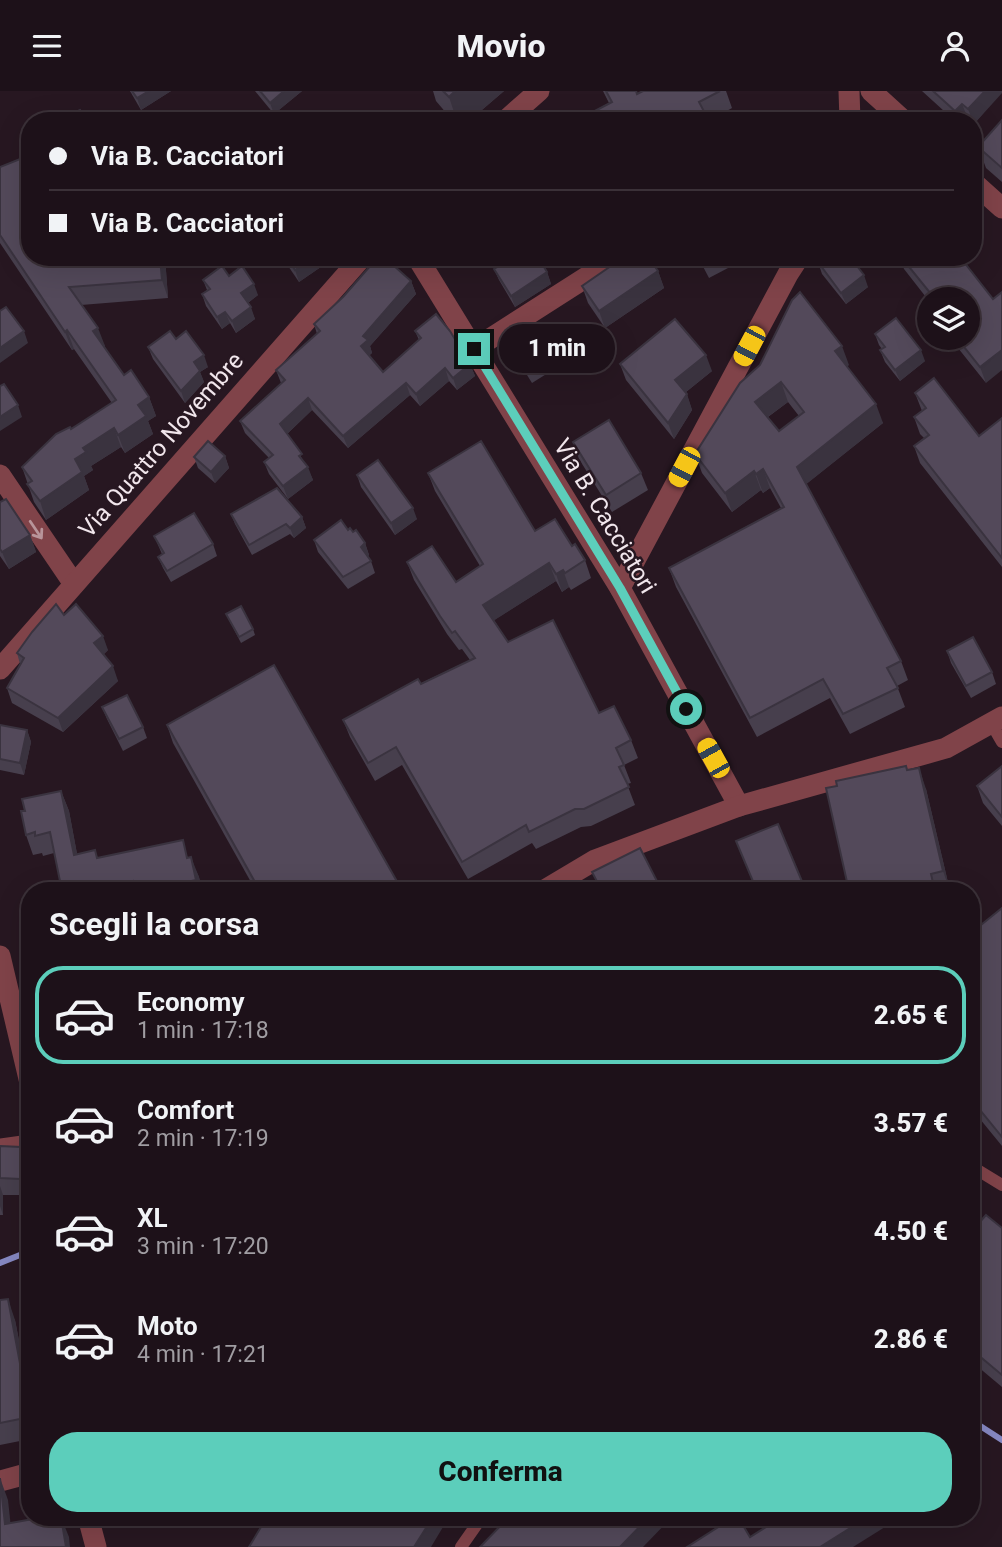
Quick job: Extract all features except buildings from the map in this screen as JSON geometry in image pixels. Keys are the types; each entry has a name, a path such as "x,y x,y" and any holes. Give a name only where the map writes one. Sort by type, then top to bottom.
{"street":[{"path":"515,112 538,91"},
{"path":"849,91 850,112"},
{"path":"871,91 894,112"},
{"path":"982,190 1002,208"},
{"name":"Via Quattro Novembre","path":"0,669 354,266"},
{"name":"Via B. Cacciatori","path":"423,266 620,588 739,806"},
{"path":"474,349 604,266"},
{"path":"620,588 793,266"},
{"path":"0,475 74,584"},
{"path":"558,882 595,860 739,806 946,748 997,720"},
{"path":"0,956 21,1045"},
{"path":"0,1149 21,1146"},
{"path":"0,1481 21,1475"},
{"path":"90,1526 96,1547"}],"lane":[{"path":"997,720 1002,743"},
{"path":"980,1172 1002,1185"},
{"path":"461,1547 476,1526"}],"waterway":[{"path":"0,1263 21,1255"},
{"path":"980,1426 1002,1440"}],"route":[{"path":"474,349 620,588 686,709"}]}
